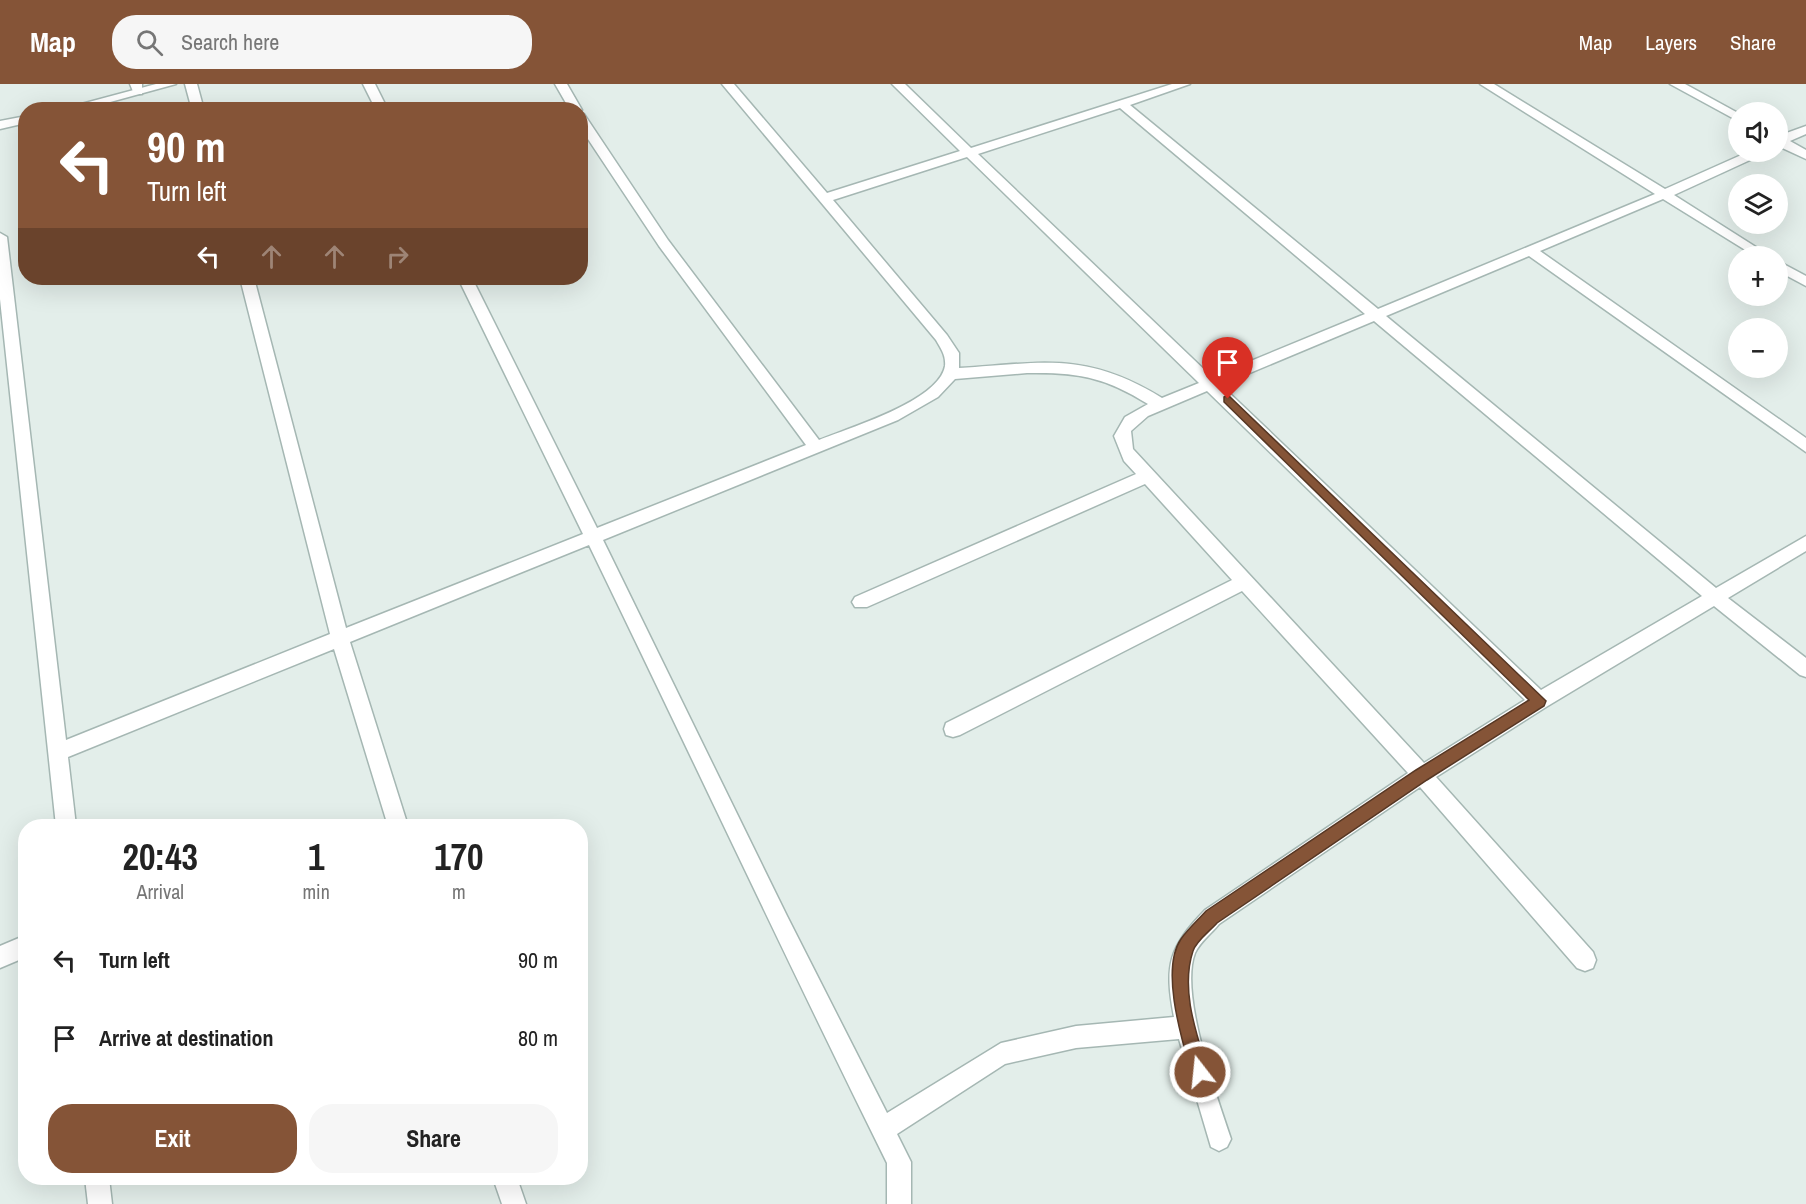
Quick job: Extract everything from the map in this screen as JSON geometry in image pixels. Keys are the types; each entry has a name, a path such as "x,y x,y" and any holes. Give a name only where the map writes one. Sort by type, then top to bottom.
{"street":[{"path":"91,102 137,88 170,84"},
{"path":"191,84 196,102"},
{"path":"369,84 378,102"},
{"path":"561,84 571,102"},
{"path":"60,751 919,405 939,389 949,374 951,355 942,338 728,84"},
{"path":"898,84 971,151 1539,701"},
{"path":"825,198 1184,84"},
{"path":"1486,84 1747,246"},
{"path":"1676,84 1728,113"},
{"path":"1122,104 1715,597 1806,669"},
{"path":"0,125 18,121"},
{"path":"588,130 611,167 692,282 815,446"},
{"path":"1788,137 1806,130"},
{"path":"1788,146 1806,155"},
{"path":"1585,960 1422,775 1148,476 1123,445 1122,431 1128,421 1160,404 1663,195 1735,162"},
{"path":"0,237 60,751 65,819"},
{"path":"1530,250 1806,446"},
{"path":"1788,271 1806,282"},
{"path":"249,285 340,638 396,819"},
{"path":"468,285 690,733 779,923 899,1162 899,1204"},
{"path":"949,374 1077,368 1103,374 1160,404"},
{"path":"861,602 1148,476"},
{"path":"1219,1139 1186,1027 1180,983 1186,946 1212,917 1422,775 1539,701 1806,543"},
{"path":"953,729 1243,582"},
{"path":"0,957 18,949"},
{"path":"882,1130 1001,1054 1076,1037 1186,1027"},
{"path":"98,1185 100,1204"},
{"path":"508,1185 514,1204"}],"route":[{"path":"1200,1072 1186,1027 1180,983 1186,946 1212,917 1422,775 1539,701 1228,399"}]}
